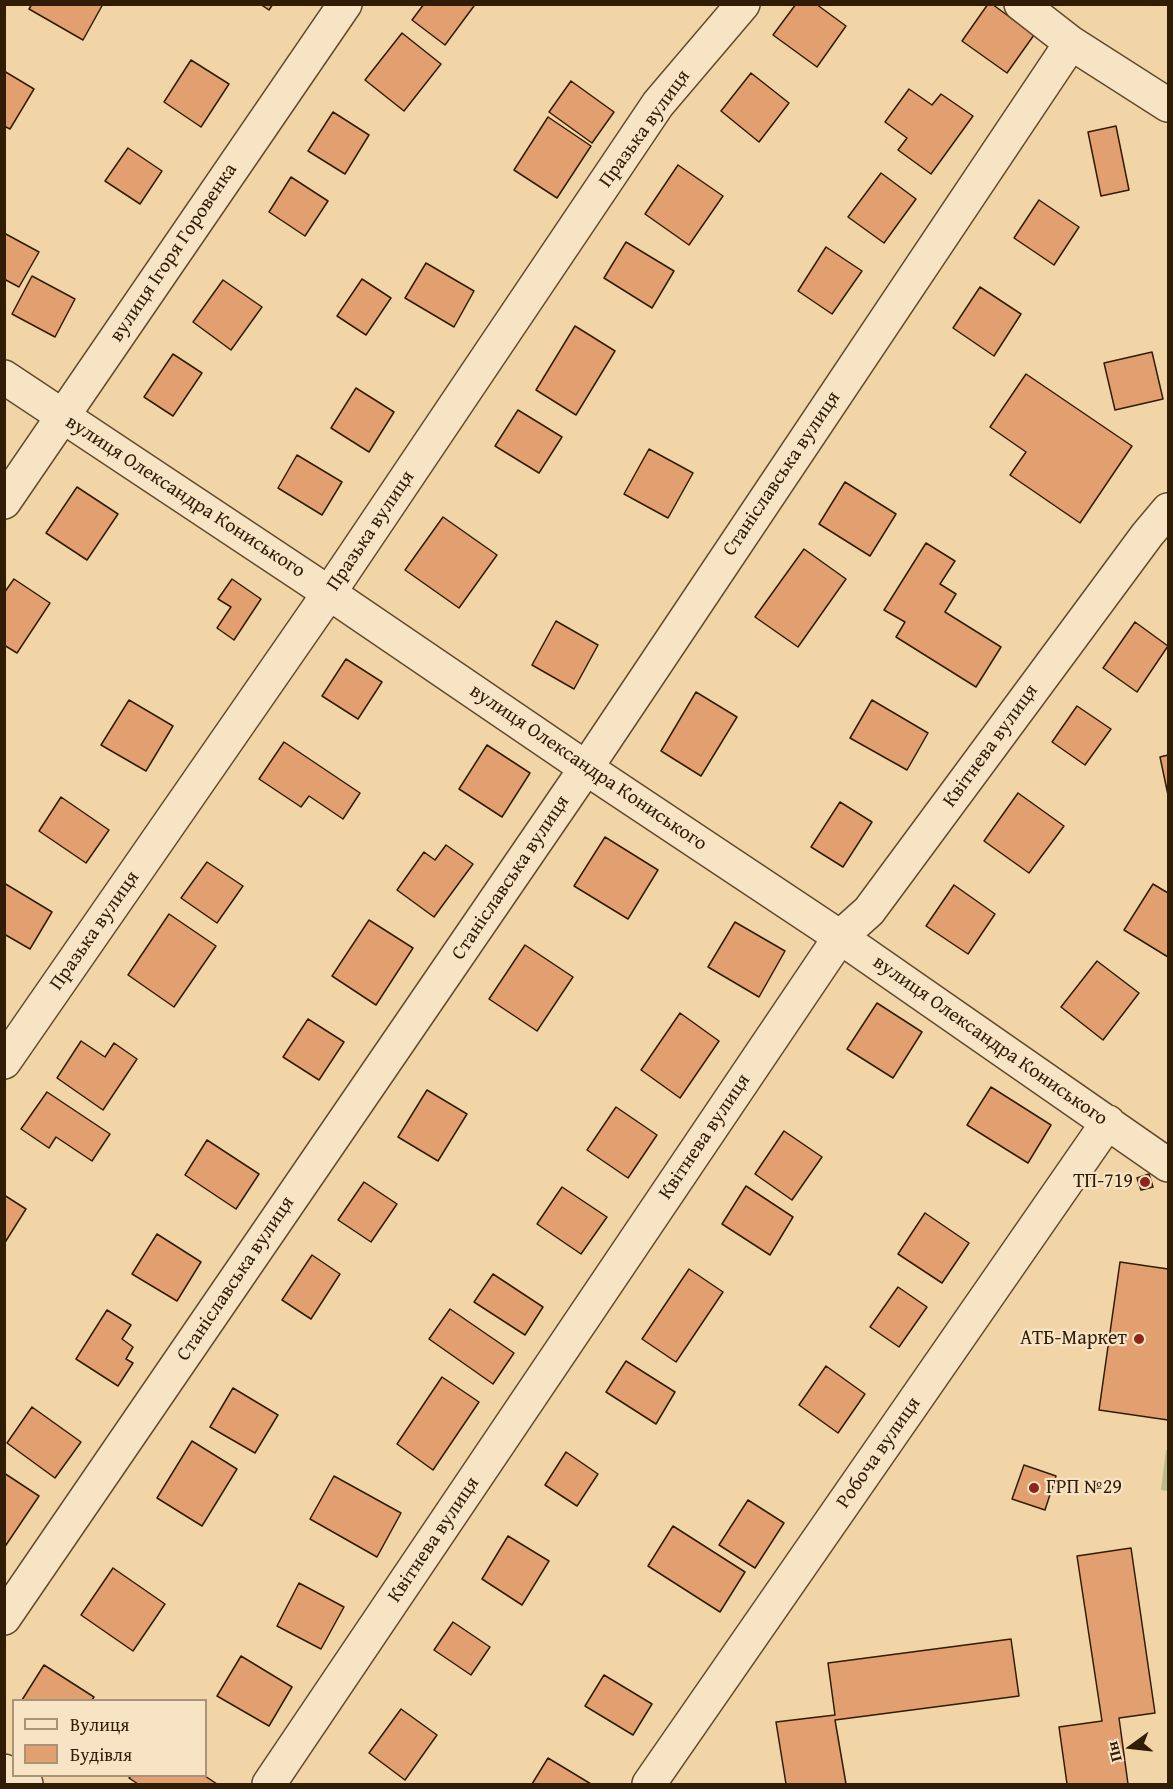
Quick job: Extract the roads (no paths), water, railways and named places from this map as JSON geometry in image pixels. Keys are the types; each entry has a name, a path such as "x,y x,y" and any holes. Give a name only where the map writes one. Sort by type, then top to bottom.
{"street":[{"name":"вулиця Ігоря Горовенка","path":"4,502 345,4"},
{"name":"Празька вулиця","path":"4,1062 329,593 658,104 743,4"},
{"path":"1021,4 1071,43 1168,105"},
{"name":"Станіславська вулиця","path":"4,1618 586,768 1071,43"},
{"name":"вулиця Олександра Кониського","path":"4,377 840,937 1168,1165"},
{"name":"Квітнева вулиця","path":"269,1785 840,937 869,911 1147,535 1168,510"},
{"name":"Робоча вулиця","path":"649,1785 1108,1122"}],"place":[{"name":"ТП-719","path":"1145,1182"},
{"name":"АТБ-Маркет","path":"1139,1339"},
{"name":"ГРП №29","path":"1034,1488"}]}
